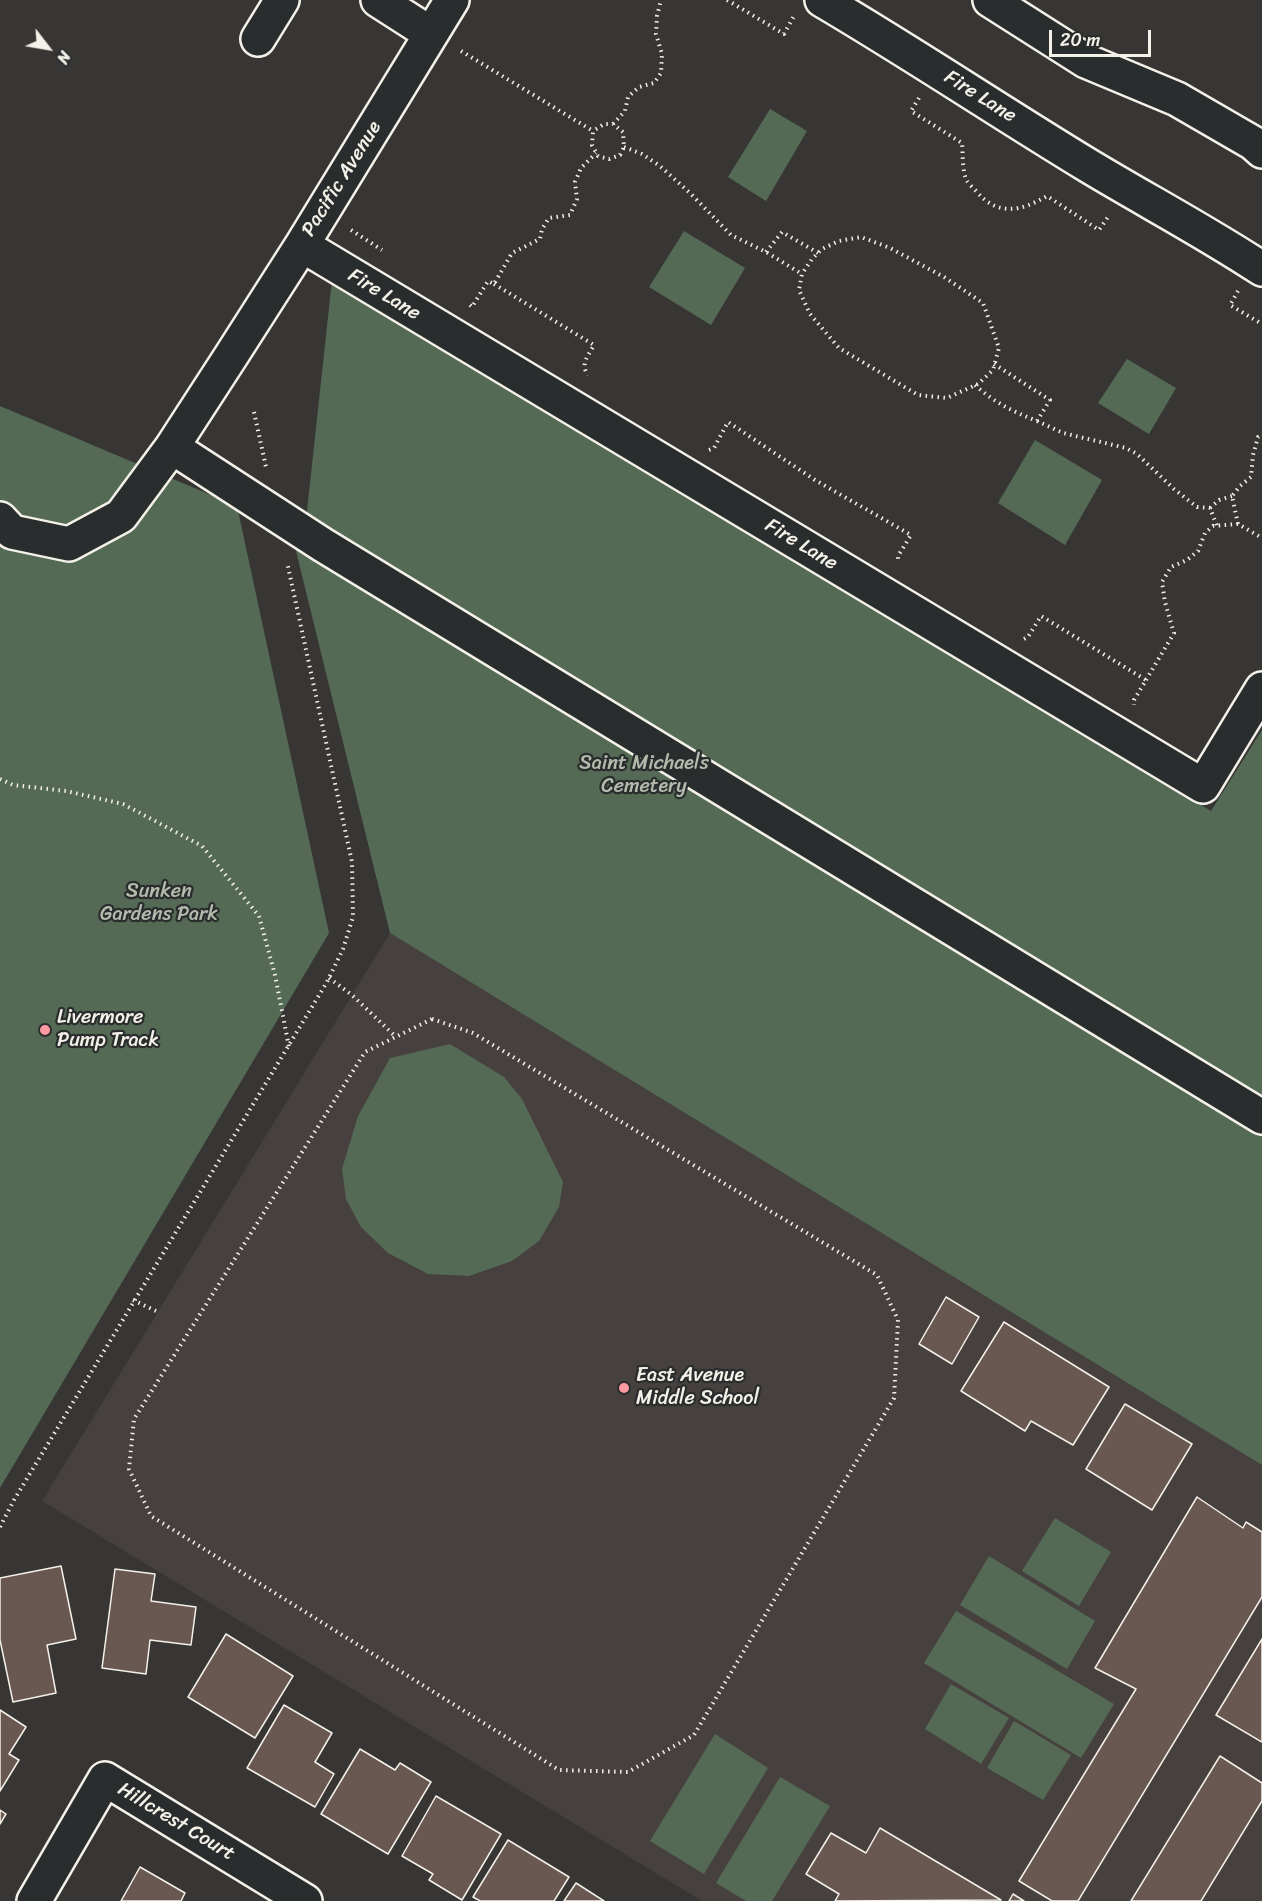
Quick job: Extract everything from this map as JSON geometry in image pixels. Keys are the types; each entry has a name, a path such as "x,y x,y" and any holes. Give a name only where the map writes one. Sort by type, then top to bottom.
{"street":[{"path":"258,39 282,0"},
{"path":"378,0 431,34"},
{"name":"Pacific Avenue","path":"0,519 12,532 69,544 121,516 172,447 231,356 452,0"},
{"path":"990,0 1086,61 1177,99 1253,143 1262,151"},
{"name":"Fire Lane","path":"809,6 892,42 1089,166 1232,249 1252,277"},
{"name":"Fire Lane","path":"302,245 1203,786 1262,689"},
{"path":"172,447 277,515 887,891 1262,1117"},
{"name":"Hillcrest Court","path":"34,1901 105,1779 305,1901"}],"path":[{"path":"613,124 625,111 628,97 639,87 654,83 661,73 662,54 656,34 661,0"},
{"path":"727,0 783,34 809,6"},
{"path":"460,50 593,130"},
{"path":"921,95 911,111 962,143 966,180 981,198 999,209 1016,209 1034,204 1047,196 1100,230 1109,215"},
{"path":"604,124 613,124 623,132 624,147 620,155 609,159 598,156 592,145 593,130 604,124"},
{"path":"624,147 642,154 660,166 731,235 766,252 802,274"},
{"path":"494,284 512,253 540,239 542,229 549,218 570,215 577,199 576,182 581,168 596,153"},
{"path":"350,230 388,254"},
{"path":"766,252 782,232 818,253"},
{"path":"861,237 890,248 944,277 983,303 999,348 993,370 975,385 947,398 918,395 839,348 810,314 799,290 802,274 818,253 839,241 861,237"},
{"path":"1252,277 1230,305 1262,324"},
{"path":"463,301 472,307 488,281 494,284 594,345 583,368 586,374 596,381"},
{"path":"994,364 1050,400 1037,421"},
{"path":"975,385 1007,409 1063,433 1126,448 1137,454 1197,507 1210,508 1219,500 1232,496 1251,477 1252,455 1258,437 1262,435"},
{"path":"0,1527 133,1300 160,1261 289,1048 329,978 343,949 353,917 352,862 254,412"},
{"path":"700,444 710,450 714,448 728,422 815,480 911,535 898,556 898,563 904,568"},
{"path":"1232,496 1238,524"},
{"path":"1210,508 1217,526"},
{"path":"1140,712 1134,706 1134,699 1174,633 1162,582 1171,567 1187,560 1198,551 1205,533 1213,526 1238,524 1262,538"},
{"path":"1023,639 1028,637 1041,616 1146,680"},
{"path":"0,779 13,785 66,791 123,804 202,846 259,916 275,975 289,1048"},
{"path":"329,978 352,995 396,1037"},
{"path":"432,1019 473,1033 877,1275 898,1320 894,1398 694,1735 628,1772 559,1770 151,1516 129,1469 134,1419 365,1052 396,1037 432,1019"},
{"path":"133,1300 158,1312"}],"shaded area":[{"name":"East Avenue Middle School","path":"390,933 1262,1465 1262,1901 702,1901 42,1501"}],"green space":[{"path":"770,109 807,131 766,201 728,177"},
{"path":"684,231 745,268 711,325 649,287"},
{"name":"Saint Michaels Cemetery","path":"333,271 1211,811 1262,730 1262,1465 390,933 294,543 306,520"},
{"path":"1127,359 1176,388 1149,434 1098,403"},
{"name":"Sunken Gardens Park","path":"0,406 237,506 329,933 0,1488"},
{"path":"1035,440 1102,480 1065,545 998,503"},
{"path":"450,1044 504,1077 522,1099 563,1182 559,1207 539,1241 512,1261 469,1276 428,1274 388,1253 361,1227 346,1199 342,1169 358,1116 390,1058"},
{"path":"1055,1518 1111,1552 1079,1606 1022,1571"},
{"path":"989,1556 1095,1621 1067,1669 960,1605"},
{"path":"956,1611 1114,1704 1081,1758 924,1663"},
{"path":"951,1684 1009,1718 981,1764 925,1729"},
{"path":"1014,1721 1071,1755 1043,1800 987,1768"},
{"path":"715,1734 768,1768 704,1874 650,1841"},
{"path":"780,1777 830,1806 772,1901 746,1901 716,1883"}],"building":[{"path":"946,1297 979,1317 952,1364 919,1344"},
{"path":"1004,1322 1109,1387 1073,1445 1031,1421 1025,1431 961,1391"},
{"path":"1125,1404 1192,1444 1152,1510 1086,1469"},
{"path":"1197,1497 1243,1528 1246,1522 1262,1532 1262,1597 1078,1901 1052,1901 1019,1881 1136,1689 1095,1668"},
{"path":"61,1566 76,1639 47,1645 56,1693 13,1702 0,1640 0,1578"},
{"path":"115,1569 155,1574 151,1601 196,1607 191,1645 150,1640 146,1674 102,1668"},
{"path":"226,1634 293,1676 255,1738 188,1697"},
{"path":"1262,1639 1262,1742 1216,1715"},
{"path":"284,1705 332,1733 315,1762 334,1774 315,1807 247,1768"},
{"path":"0,1710 26,1727 9,1754 19,1760 0,1791"},
{"path":"360,1749 395,1770 400,1763 431,1782 388,1854 321,1814"},
{"path":"1220,1756 1262,1783 1262,1801 1201,1901 1131,1901"},
{"path":"436,1796 501,1834 462,1900 429,1880 433,1874 402,1856"},
{"path":"0,1810 6,1814 0,1824"},
{"path":"880,1828 1001,1900 835,1901 839,1894 806,1874 831,1833 866,1853"},
{"path":"508,1840 569,1877 554,1901 480,1901 473,1897"},
{"path":"140,1867 185,1893 181,1901 121,1901"},
{"path":"576,1883 604,1901 564,1901"},
{"path":"1013,1894 1024,1901 1009,1901"}],"place":[{"name":"Livermore Pump Track","path":"45,1030"},
{"name":"East Avenue Middle School","path":"624,1388"}]}
